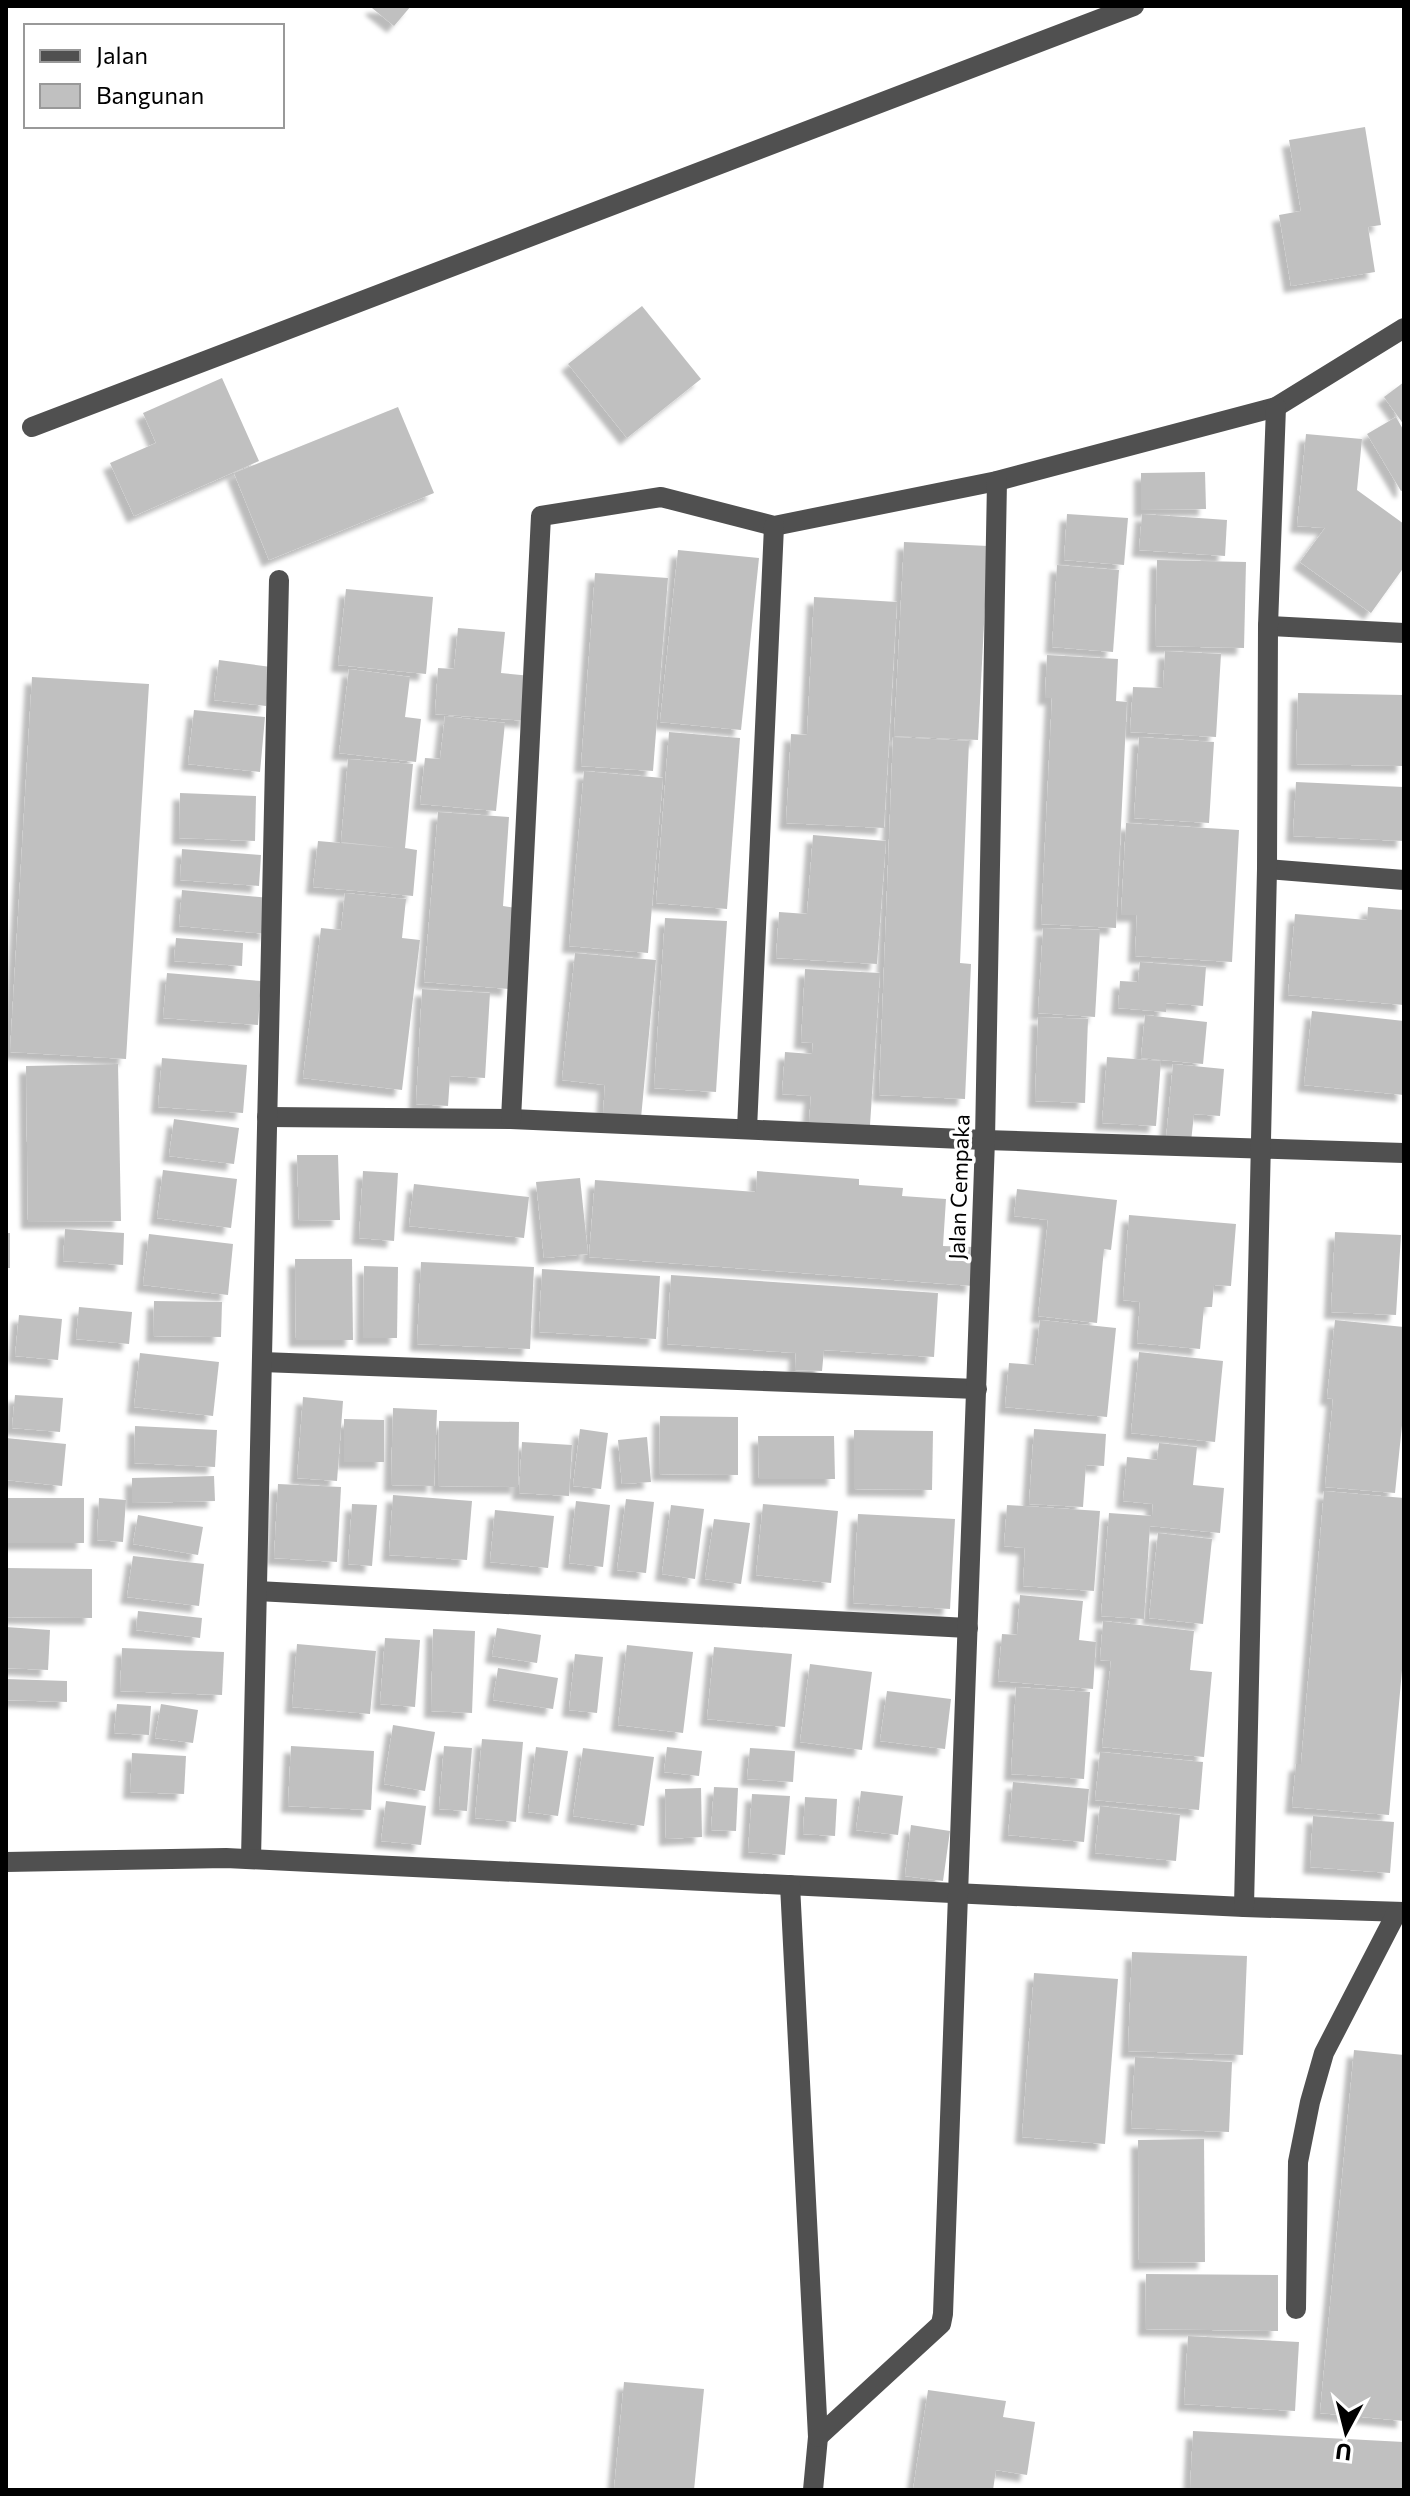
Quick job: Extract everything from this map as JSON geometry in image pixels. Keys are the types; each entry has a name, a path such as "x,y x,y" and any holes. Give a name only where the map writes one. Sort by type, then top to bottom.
{"street":[{"path":"32,427 1134,6"},
{"path":"511,1119 541,516 661,497 774,526 997,481 1276,407 1404,328"},
{"path":"1244,1907 1267,869 1268,626 1276,407"},
{"name":"Jalan Cempaka","path":"818,2437 941,2324 985,1140 997,481"},
{"path":"747,1129 774,526"},
{"path":"251,1859 279,580"},
{"path":"1268,626 1404,633"},
{"path":"1267,869 1404,880"},
{"path":"267,1117 511,1119 985,1140 1404,1153"},
{"path":"262,1362 977,1389"},
{"path":"257,1591 968,1628"},
{"path":"6,1862 251,1859 1401,1912 1324,2053 1310,2102 1298,2162 1296,2309"},
{"path":"790,1885 818,2437 813,2490"}],"building":[{"path":"411,6 394,26 372,8"},
{"path":"1365,127 1381,225 1368,227 1375,272 1291,286 1279,215 1301,211 1289,140"},
{"path":"642,306 701,379 627,438 568,364"},
{"path":"222,378 259,461 134,516 110,463 156,443 143,413"},
{"path":"1404,382 1404,425 1384,397"},
{"path":"398,407 434,493 269,560 234,473"},
{"path":"1396,417 1404,431 1404,490 1401,491 1367,434"},
{"path":"1306,434 1362,439 1357,490 1404,524 1404,567 1371,613 1300,562 1325,528 1297,526"},
{"path":"1205,472 1206,509 1141,510 1141,473"},
{"path":"1067,514 1128,518 1124,565 1064,560"},
{"path":"1142,514 1227,520 1225,556 1139,550"},
{"path":"904,542 988,546 978,740 894,736"},
{"path":"678,550 759,558 741,730 660,722"},
{"path":"1157,560 1246,562 1244,648 1155,646"},
{"path":"1057,565 1119,570 1113,652 1052,647"},
{"path":"595,573 668,578 653,771 581,766"},
{"path":"346,589 433,597 426,674 338,665"},
{"path":"814,597 897,602 884,828 786,823 791,734 807,735"},
{"path":"458,628 505,632 501,673 531,676 527,721 435,714 438,668 454,669"},
{"path":"1165,651 1221,654 1216,737 1130,732 1133,687 1163,688"},
{"path":"1047,655 1118,659 1116,701 1127,702 1116,928 1041,924 1052,698 1045,698"},
{"path":"219,660 271,667 266,706 214,700"},
{"path":"349,669 410,677 405,717 421,719 416,762 339,753"},
{"path":"32,677 149,684 126,1059 10,1052"},
{"path":"1298,693 1404,695 1404,766 1296,764"},
{"path":"194,710 265,717 260,772 188,764"},
{"path":"445,716 505,723 496,811 420,804 425,758 440,759"},
{"path":"669,732 740,738 727,909 656,903"},
{"path":"893,737 969,741 960,963 971,964 965,1099 879,1095"},
{"path":"1139,737 1214,742 1209,823 1134,818"},
{"path":"348,759 413,764 405,848 417,850 413,896 313,887 318,841 397,848 341,842"},
{"path":"584,771 663,778 648,953 569,946"},
{"path":"1296,782 1404,787 1404,841 1293,836"},
{"path":"180,793 256,796 255,841 179,838"},
{"path":"438,812 509,817 503,906 516,908 509,989 424,982"},
{"path":"1126,823 1239,830 1232,962 1135,956 1137,915 1121,915"},
{"path":"813,835 886,841 877,964 776,958 779,912 807,914"},
{"path":"182,849 261,855 259,886 180,880"},
{"path":"182,890 270,898 267,934 179,926"},
{"path":"345,893 406,899 402,938 420,940 402,1090 303,1078 321,928 341,930"},
{"path":"1368,907 1404,910 1404,1005 1288,995 1295,914 1367,920"},
{"path":"665,918 727,921 716,1092 654,1088"},
{"path":"1043,928 1100,930 1095,1017 1038,1013"},
{"path":"176,938 243,943 242,966 174,961"},
{"path":"575,953 656,960 641,1118 603,1114 605,1085 562,1080"},
{"path":"1140,962 1206,967 1203,1006 1166,1003 1166,1012 1118,1008 1120,981 1138,982"},
{"path":"805,969 880,973 870,1125 809,1122 811,1096 782,1094 785,1052 812,1054 813,1043 801,1042"},
{"path":"167,973 261,981 258,1025 163,1018"},
{"path":"422,989 490,993 485,1078 450,1076 448,1106 416,1104"},
{"path":"1312,1011 1404,1021 1404,1095 1304,1085"},
{"path":"1145,1015 1207,1022 1203,1064 1141,1058"},
{"path":"1038,1017 1088,1019 1085,1103 1035,1101"},
{"path":"1107,1057 1161,1061 1156,1126 1102,1123"},
{"path":"162,1058 247,1065 243,1113 158,1107"},
{"path":"118,1064 121,1221 28,1222 26,1066"},
{"path":"1173,1064 1224,1069 1220,1116 1194,1114 1191,1142 1166,1139"},
{"path":"174,1119 239,1128 234,1164 169,1156"},
{"path":"297,1155 338,1155 340,1220 299,1221"},
{"path":"163,1170 237,1179 231,1228 157,1218"},
{"path":"363,1171 398,1173 394,1241 359,1238"},
{"path":"757,1171 859,1179 859,1185 903,1188 902,1196 946,1199 943,1246 975,1247 973,1286 589,1257 595,1180 756,1192"},
{"path":"580,1178 588,1254 544,1258 536,1182"},
{"path":"414,1184 529,1197 524,1238 409,1226"},
{"path":"1017,1189 1117,1200 1111,1250 1104,1249 1097,1323 1038,1316 1048,1220 1014,1216"},
{"path":"1129,1215 1236,1224 1231,1286 1214,1285 1212,1307 1204,1307 1200,1349 1137,1343 1140,1302 1123,1300"},
{"path":"65,1229 124,1233 123,1265 63,1261"},
{"path":"1335,1232 1401,1235 1396,1315 1331,1312"},
{"path":"6,1233 10,1233 10,1268 6,1268"},
{"path":"149,1234 233,1244 228,1295 143,1285"},
{"path":"295,1259 352,1259 353,1340 296,1340"},
{"path":"421,1262 534,1267 530,1349 417,1344"},
{"path":"364,1266 398,1267 397,1338 363,1338"},
{"path":"542,1269 660,1276 656,1339 539,1332"},
{"path":"671,1275 938,1293 934,1357 824,1350 822,1371 795,1370 796,1353 667,1344"},
{"path":"154,1301 222,1302 221,1337 153,1336"},
{"path":"79,1307 132,1312 129,1344 76,1339"},
{"path":"19,1315 62,1319 58,1360 15,1356"},
{"path":"1040,1320 1116,1328 1107,1417 1005,1407 1009,1363 1035,1365"},
{"path":"1335,1320 1404,1327 1404,1406 1395,1493 1325,1487 1333,1399 1327,1398"},
{"path":"1139,1352 1223,1361 1215,1442 1131,1433"},
{"path":"140,1353 219,1362 213,1416 134,1407"},
{"path":"15,1395 63,1398 60,1432 12,1428"},
{"path":"303,1397 343,1401 337,1481 297,1478"},
{"path":"393,1408 437,1410 434,1486 391,1485"},
{"path":"660,1416 738,1417 738,1475 659,1474"},
{"path":"344,1419 384,1420 384,1462 344,1462"},
{"path":"439,1421 519,1422 518,1487 438,1486"},
{"path":"135,1426 217,1430 215,1467 134,1463"},
{"path":"580,1429 608,1433 601,1489 573,1486"},
{"path":"1034,1429 1106,1434 1104,1466 1086,1465 1083,1507 1029,1504"},
{"path":"854,1430 933,1431 932,1490 854,1489"},
{"path":"758,1436 834,1436 835,1479 759,1479"},
{"path":"647,1437 651,1482 622,1484 618,1440"},
{"path":"6,1438 66,1444 62,1486 6,1480"},
{"path":"522,1442 572,1445 569,1496 519,1493"},
{"path":"1159,1443 1197,1447 1193,1485 1224,1488 1220,1533 1150,1526 1144,1619 1101,1616 1109,1513 1152,1516 1153,1504 1123,1501 1127,1457 1157,1460"},
{"path":"214,1476 215,1501 132,1503 132,1478"},
{"path":"278,1484 341,1487 337,1562 274,1558"},
{"path":"1324,1491 1404,1498 1404,1648 1389,1815 1292,1807 1296,1764 1301,1764"},
{"path":"393,1495 472,1501 467,1560 389,1555"},
{"path":"6,1498 84,1498 84,1543 6,1543"},
{"path":"99,1498 126,1500 123,1542 97,1540"},
{"path":"626,1499 654,1502 646,1573 617,1570"},
{"path":"576,1501 610,1505 603,1567 569,1563"},
{"path":"352,1504 377,1505 372,1566 348,1564"},
{"path":"763,1504 838,1511 831,1583 756,1575"},
{"path":"671,1505 704,1509 695,1579 662,1574"},
{"path":"1007,1505 1100,1511 1094,1591 1023,1586 1025,1548 1004,1546"},
{"path":"495,1510 554,1516 548,1568 490,1562"},
{"path":"858,1514 955,1519 950,1609 853,1603"},
{"path":"138,1515 203,1527 198,1555 133,1544"},
{"path":"714,1519 750,1523 741,1584 705,1579"},
{"path":"1158,1533 1212,1539 1203,1624 1149,1618"},
{"path":"133,1556 204,1564 199,1606 127,1597"},
{"path":"6,1568 92,1569 92,1618 6,1617"},
{"path":"1020,1595 1083,1601 1079,1640 1096,1642 1093,1689 998,1681 1002,1634 1017,1635"},
{"path":"138,1611 202,1618 200,1638 136,1630"},
{"path":"1103,1621 1194,1631 1190,1670 1212,1672 1204,1757 1102,1747 1111,1661 1100,1660"},
{"path":"6,1627 50,1630 48,1670 6,1668"},
{"path":"497,1628 541,1635 537,1663 492,1656"},
{"path":"433,1629 475,1631 472,1713 431,1711"},
{"path":"385,1638 420,1640 415,1707 380,1704"},
{"path":"297,1644 376,1651 370,1714 292,1707"},
{"path":"627,1645 693,1652 683,1733 618,1725"},
{"path":"714,1647 792,1654 785,1727 707,1719"},
{"path":"122,1648 224,1652 222,1695 120,1691"},
{"path":"575,1654 603,1657 597,1713 569,1710"},
{"path":"810,1664 872,1672 862,1750 800,1742"},
{"path":"498,1668 558,1678 553,1709 493,1700"},
{"path":"6,1679 67,1681 67,1702 6,1700"},
{"path":"1016,1687 1090,1692 1084,1779 1011,1774"},
{"path":"887,1691 951,1699 945,1749 880,1741"},
{"path":"117,1704 151,1706 149,1735 114,1733"},
{"path":"161,1704 198,1710 193,1743 155,1738"},
{"path":"393,1725 435,1732 425,1791 384,1784"},
{"path":"482,1739 523,1742 516,1822 475,1818"},
{"path":"291,1746 374,1751 371,1810 288,1806"},
{"path":"444,1746 472,1748 467,1811 439,1809"},
{"path":"536,1747 568,1751 558,1816 528,1812"},
{"path":"667,1747 702,1751 699,1776 664,1772"},
{"path":"583,1748 654,1757 644,1826 573,1816"},
{"path":"750,1748 795,1751 793,1782 747,1779"},
{"path":"1100,1752 1203,1762 1199,1810 1095,1800"},
{"path":"132,1753 186,1756 184,1794 130,1792"},
{"path":"1013,1782 1089,1789 1084,1842 1008,1835"},
{"path":"714,1787 738,1788 736,1831 711,1830"},
{"path":"701,1788 702,1837 666,1839 665,1789"},
{"path":"861,1791 903,1796 898,1835 856,1830"},
{"path":"752,1794 790,1796 785,1855 748,1852"},
{"path":"805,1797 837,1799 835,1836 803,1834"},
{"path":"386,1801 426,1806 421,1845 381,1841"},
{"path":"1100,1806 1180,1815 1176,1861 1095,1853"},
{"path":"1313,1816 1394,1822 1390,1873 1310,1867"},
{"path":"911,1825 950,1831 943,1881 905,1876"},
{"path":"1132,1952 1247,1956 1243,2055 1128,2051"},
{"path":"1034,1973 1118,1979 1105,2144 1022,2137"},
{"path":"1354,2050 1404,2055 1404,2421 1320,2413"},
{"path":"1135,2057 1232,2062 1229,2132 1131,2128"},
{"path":"1204,2139 1205,2262 1139,2263 1138,2140"},
{"path":"1146,2274 1278,2275 1278,2331 1145,2329"},
{"path":"1188,2336 1299,2342 1295,2411 1184,2404"},
{"path":"624,2382 704,2389 694,2490 614,2490"},
{"path":"928,2390 1006,2401 1003,2417 1035,2422 1027,2475 996,2470 993,2490 913,2490"},
{"path":"1193,2431 1404,2442 1404,2490 1190,2490"}]}
